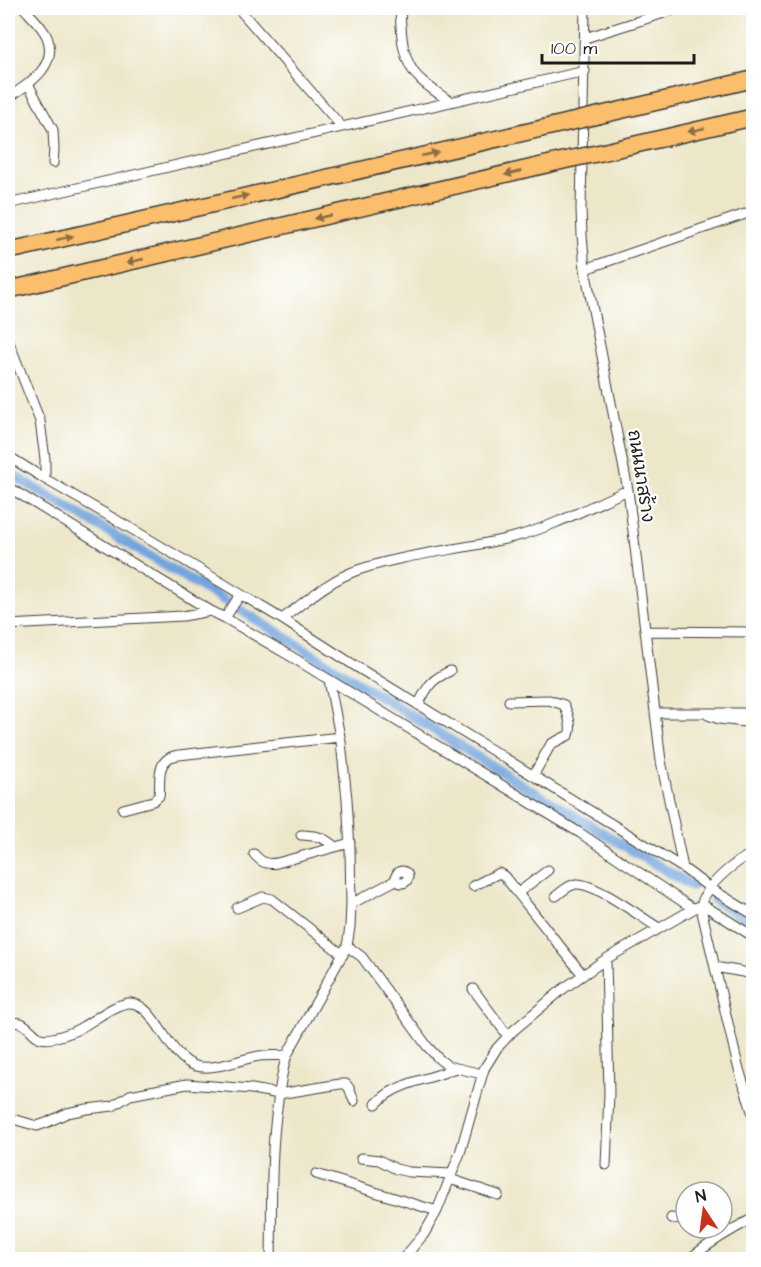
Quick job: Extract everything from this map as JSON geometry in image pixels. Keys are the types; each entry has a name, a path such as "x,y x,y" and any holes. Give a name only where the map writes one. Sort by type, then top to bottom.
{"highway":[{"path":"8,251 753,79"},
{"path":"8,290 753,117"}],"street":[{"path":"8,98 36,79 46,66 49,49 47,37 24,8"},
{"path":"238,8 342,127"},
{"path":"400,8 404,49 412,69 419,78 451,102"},
{"name":"ถนนนาสร้าง","path":"585,8 581,209 585,269 627,490 661,761 683,868"},
{"path":"585,38 680,8"},
{"path":"8,204 585,71"},
{"path":"28,84 53,130 52,163"},
{"path":"585,269 753,212"},
{"path":"8,340 40,421 45,479"},
{"path":"8,456 137,532 239,598 282,619 683,868 753,915"},
{"path":"8,488 212,611 227,616 697,906 753,937"},
{"path":"282,619 330,584 357,570 406,557 474,546 516,536 627,490"},
{"path":"227,616 239,598"},
{"path":"8,625 183,616 212,611"},
{"path":"646,631 753,632"},
{"path":"418,705 429,685 436,678 450,671"},
{"path":"271,1260 273,1147 283,1066 345,950 350,927 350,843 346,792 340,737 329,680"},
{"path":"509,701 549,700 564,705 568,712 571,731 569,735 551,744 533,776"},
{"path":"655,713 753,713"},
{"path":"703,713 718,720 753,723"},
{"path":"123,809 153,801 159,796 159,778 169,758 340,737"},
{"path":"301,835 326,838 334,847"},
{"path":"254,854 260,861 267,864 350,843"},
{"path":"402,1260 424,1234 437,1211 460,1152 482,1074 497,1048 563,989 606,959 697,906 732,865 753,854"},
{"path":"518,893 548,870"},
{"path":"473,886 499,873 504,876 583,975"},
{"path":"351,904 396,880"},
{"path":"556,896 572,885 582,884 599,891 659,928"},
{"path":"237,908 263,897 272,899 345,950 362,957 439,1059 448,1066 482,1074"},
{"path":"697,906 702,913 738,1066 753,1119"},
{"path":"606,959 609,1094 606,1165"},
{"path":"715,967 753,974"},
{"path":"473,989 508,1036"},
{"path":"8,1023 19,1022 36,1037 45,1039 80,1029 116,1007 131,1003 151,1016 181,1056 189,1063 198,1066 208,1068 263,1056 287,1055"},
{"path":"376,1104 390,1092 455,1068"},
{"path":"13,1119 38,1126 67,1113 113,1106 130,1095 187,1084 252,1089 279,1094 346,1084 354,1101"},
{"path":"362,1158 379,1160 396,1169 409,1172 451,1176 498,1196"},
{"path":"316,1174 437,1211"},
{"path":"734,1229 753,1218"},
{"path":"688,1260 715,1240"}],"waterway":[{"path":"8,472 277,632 524,786 692,886"},
{"path":"714,900 754,925"}]}
